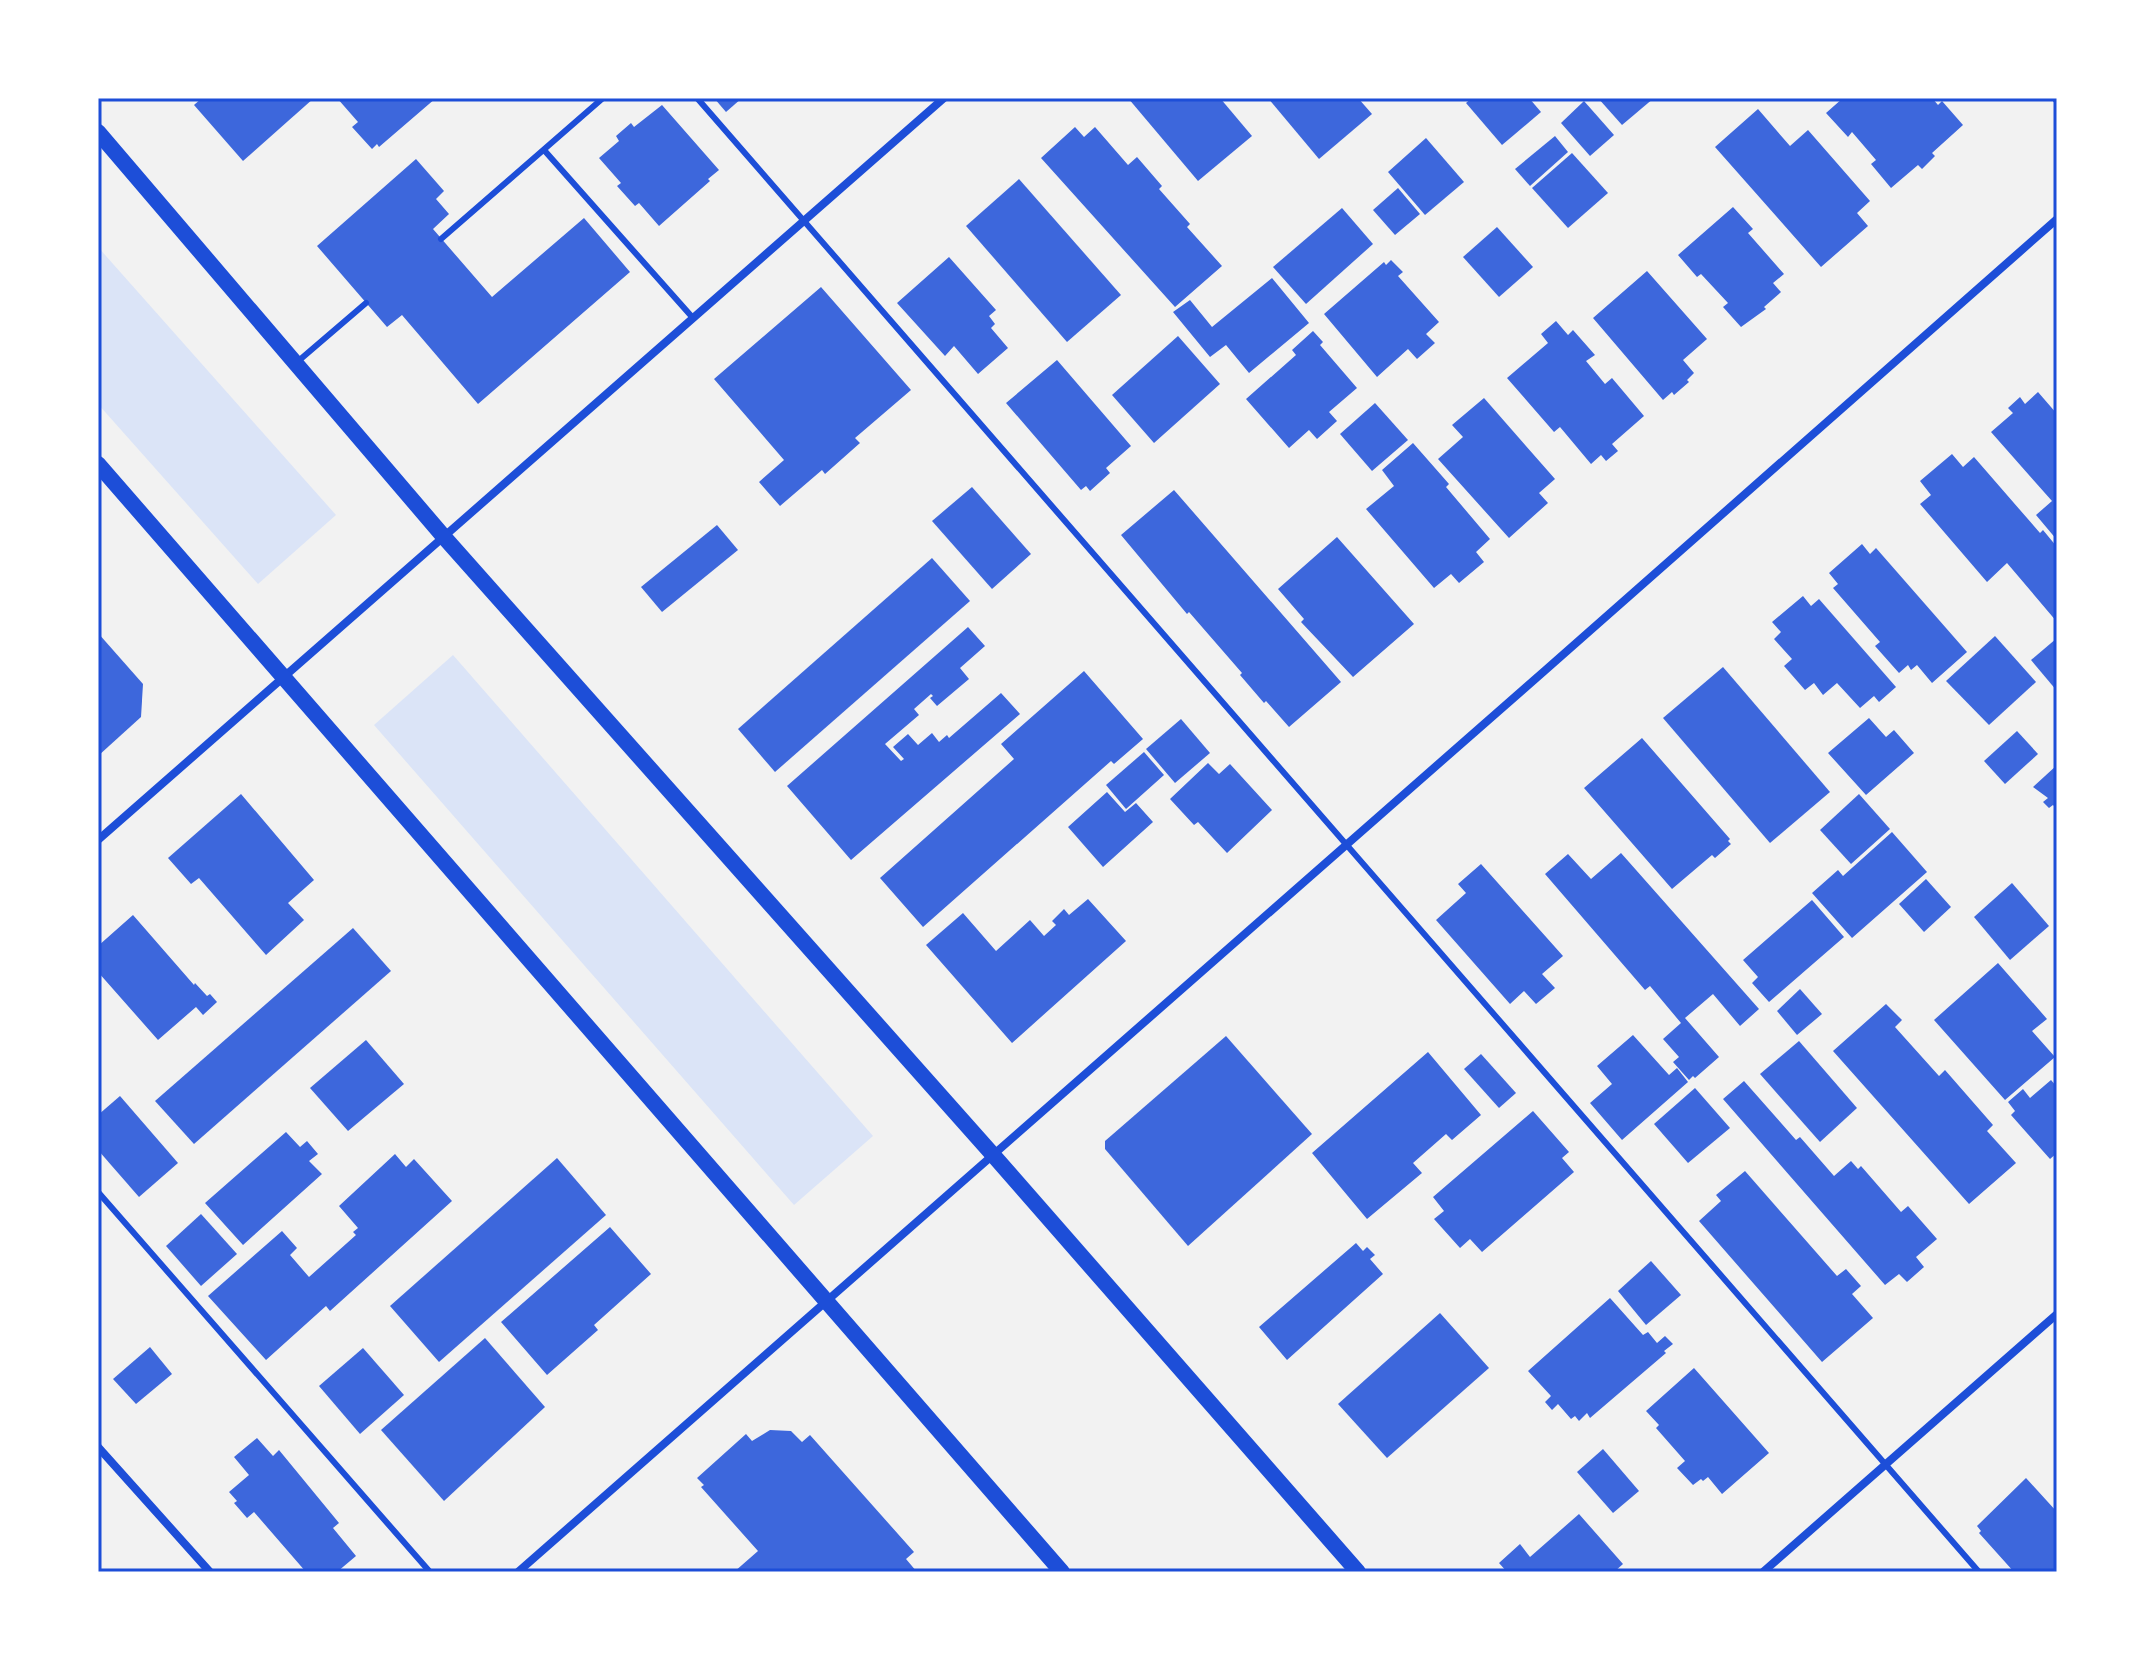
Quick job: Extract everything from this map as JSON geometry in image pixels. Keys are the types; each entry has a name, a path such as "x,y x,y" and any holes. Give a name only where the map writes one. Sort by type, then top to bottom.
{"main road":[{"path":"98,132 444,537 994,1156 1358,1572"},
{"path":"98,464 1062,1572"}],"street":[{"path":"98,840 944,98"},
{"path":"518,1572 829,1302 2057,219"},
{"path":"1763,1572 2057,1314"},
{"path":"98,1447 210,1572"}],"lane":[{"path":"441,239 603,98"},
{"path":"697,98 1979,1572"},
{"path":"544,150 693,318"},
{"path":"296,363 366,303"},
{"path":"98,1192 430,1572"}],"shaded area":[{"path":"98,247 336,515 258,584 98,404"},
{"path":"453,655 873,1136 794,1205 374,725"}],"building":[{"path":"202,98 314,98 243,161 194,105"},
{"path":"337,98 436,98 379,147 377,144 372,149 352,127 358,122"},
{"path":"714,98 742,98 726,112"},
{"path":"1128,98 1220,98 1252,136 1198,181"},
{"path":"1268,98 1358,98 1372,114 1319,159"},
{"path":"1472,98 1529,98 1541,112 1502,145 1466,103"},
{"path":"1598,98 1654,98 1622,125"},
{"path":"1843,98 1932,98 1938,105 1942,101 1963,125 1932,153 1935,156 1922,169 1918,165 1891,188 1871,164 1876,160 1852,132 1848,137 1826,113"},
{"path":"1584,101 1614,135 1590,156 1561,123"},
{"path":"662,105 719,170 659,226 639,203 635,206 617,186 621,183 599,158 619,141 616,136 631,123 634,127"},
{"path":"1758,109 1790,146 1808,130 1870,201 1857,213 1868,226 1821,267 1715,147"},
{"path":"1075,127 1084,137 1095,127 1128,165 1137,157 1162,186 1159,189 1190,224 1187,227 1222,266 1175,307 1041,158"},
{"path":"1555,136 1568,152 1530,186 1515,169"},
{"path":"1426,138 1464,182 1425,215 1388,172"},
{"path":"1572,153 1608,193 1568,228 1532,188"},
{"path":"416,159 444,191 436,199 449,214 433,229 492,297 584,218 630,272 478,404 402,315 387,327 317,246"},
{"path":"1019,179 1121,295 1067,342 966,226"},
{"path":"1398,188 1420,214 1395,235 1373,210"},
{"path":"1733,207 1753,229 1748,233 1784,274 1773,283 1781,292 1764,307 1766,309 1741,327 1723,307 1728,303 1701,274 1697,277 1678,255"},
{"path":"1342,208 1373,244 1306,304 1273,267"},
{"path":"1497,227 1533,267 1499,297 1463,257"},
{"path":"949,257 996,310 989,316 995,324 991,328 1008,348 978,374 954,346 945,356 897,303"},
{"path":"1391,260 1403,272 1398,276 1439,322 1426,334 1435,343 1417,359 1408,349 1377,377 1324,314 1384,262 1386,265"},
{"path":"1647,271 1707,339 1683,360 1694,373 1687,380 1689,382 1663,400 1593,318"},
{"path":"1272,278 1309,323 1249,373 1226,345 1210,357 1173,312 1190,300 1212,327"},
{"path":"821,287 911,390 855,438 860,443 825,474 822,470 780,506 759,482 784,460 714,379"},
{"path":"1556,321 1568,335 1573,330 1595,355 1586,361 1605,384 1612,378 1644,416 1612,444 1618,451 1606,461 1601,455 1591,464 1560,427 1554,432 1507,378 1548,343 1541,334"},
{"path":"1313,331 1323,342 1320,345 1357,388 1329,412 1337,421 1317,439 1309,430 1289,448 1246,399 1296,355 1292,350"},
{"path":"1178,336 1220,384 1154,443 1112,395"},
{"path":"1057,360 1131,446 1106,468 1110,473 1090,491 1086,486 1081,490 1006,403"},
{"path":"2038,392 2057,414 2057,540 2036,515 2052,501 1991,432 2013,413 2008,408 2020,397 2025,404"},
{"path":"1484,398 1555,479 1539,493 1548,503 1509,538 1438,459 1463,437 1452,425"},
{"path":"1375,403 1408,440 1372,471 1340,434"},
{"path":"1413,443 1449,484 1446,487 1490,539 1476,552 1484,562 1459,583 1451,574 1434,588 1366,509 1394,486 1382,470"},
{"path":"1952,454 1963,467 1974,457 2040,533 2043,530 2057,547 2057,622 2007,563 1987,582 1920,504 1931,495 1920,481"},
{"path":"972,487 1031,554 992,589 932,521"},
{"path":"1174,490 1341,682 1289,727 1266,701 1264,703 1240,675 1242,673 1189,612 1187,614 1121,535"},
{"path":"717,525 738,550 662,612 641,587"},
{"path":"1337,537 1414,624 1353,677 1301,622 1304,619 1278,589"},
{"path":"1862,544 1870,554 1876,548 1967,652 1932,683 1917,665 1911,670 1908,665 1899,673 1875,646 1880,642 1833,588 1838,584 1829,573"},
{"path":"932,558 970,601 775,772 738,729"},
{"path":"1803,596 1811,606 1819,599 1896,687 1879,702 1874,696 1860,708 1837,683 1823,695 1814,683 1805,690 1784,666 1792,659 1774,639 1781,632 1772,622"},
{"path":"968,627 985,646 960,668 969,679 937,706 930,698 933,696 931,694 914,709 919,715 885,744 901,761 904,759 893,747 908,734 918,745 932,733 939,742 947,735 949,738 1001,693 1020,714 851,860 787,786"},
{"path":"98,633 143,684 141,717 98,756"},
{"path":"1995,636 2036,682 1989,725 1946,681"},
{"path":"2057,638 2057,691 2031,660"},
{"path":"1723,667 1830,792 1770,843 1663,718"},
{"path":"1084,671 1143,739 1114,764 1111,761 923,927 880,878 1014,759 1001,744"},
{"path":"1869,718 1886,737 1894,730 1914,753 1866,795 1828,753"},
{"path":"1181,719 1210,753 1175,783 1146,749"},
{"path":"2017,731 2038,754 2005,784 1984,761"},
{"path":"1642,738 1730,839 1731,844 1715,858 1712,855 1672,889 1584,788"},
{"path":"1144,752 1164,775 1126,809 1106,785"},
{"path":"1208,763 1219,774 1230,764 1272,810 1227,853 1198,822 1194,825 1170,799"},
{"path":"2057,765 2057,809 2053,805 2049,808 2043,802 2048,798 2033,787"},
{"path":"1107,792 1125,812 1136,803 1153,822 1103,867 1068,827"},
{"path":"241,794 314,880 288,903 304,920 266,955 199,878 191,884 168,858"},
{"path":"1859,794 1890,829 1851,864 1820,830"},
{"path":"1892,832 1927,872 1852,938 1812,893 1838,870 1843,876"},
{"path":"1621,853 1759,1009 1740,1026 1713,994 1685,1018 1719,1057 1689,1080 1673,1062 1679,1057 1663,1039 1681,1023 1650,986 1645,990 1545,874 1568,854 1591,879"},
{"path":"1481,864 1563,956 1542,974 1555,988 1536,1004 1524,991 1510,1004 1436,920 1466,893 1458,884"},
{"path":"1926,879 1951,907 1924,932 1899,904"},
{"path":"2012,883 2049,926 2010,960 1974,917"},
{"path":"1088,899 1126,941 1012,1043 926,945 963,913 996,951 1030,920 1044,936 1056,925 1052,921 1064,909 1069,915"},
{"path":"1812,900 1844,937 1769,1002 1752,983 1758,977 1743,960"},
{"path":"133,915 194,985 217,1002 203,1015 196,1007 158,1040 98,972 98,946"},
{"path":"353,928 391,971 194,1144 155,1101"},
{"path":"1998,963 2047,1019 2032,1031 2055,1057 2005,1100 1934,1020"},
{"path":"1800,989 1822,1014 1797,1035 1777,1011"},
{"path":"1886,1004 1902,1020 1895,1027 1939,1076 1945,1070 1993,1125 1987,1131 2016,1163 1969,1204 1833,1051"},
{"path":"1633,1035 1669,1075 1677,1068 1688,1082 1622,1140 1590,1103 1612,1084 1597,1066"},
{"path":"1226,1036 1312,1134 1188,1246 1105,1149 1105,1141"},
{"path":"366,1040 404,1084 348,1131 310,1088"},
{"path":"1799,1041 1857,1108 1820,1142 1760,1074"},
{"path":"1428,1052 1481,1115 1452,1140 1446,1134 1413,1163 1422,1173 1367,1219 1312,1153"},
{"path":"1481,1054 1516,1093 1499,1108 1464,1069"},
{"path":"2051,1080 2057,1087 2057,1153 2050,1159 2011,1115 2015,1111 2008,1102 2023,1089 2030,1098"},
{"path":"1744,1081 1796,1140 1800,1137 1834,1176 1851,1161 1858,1169 1861,1166 1901,1212 1908,1206 1937,1239 1916,1257 1924,1267 1907,1282 1899,1274 1885,1285 1723,1099"},
{"path":"1695,1088 1730,1128 1688,1163 1654,1124"},
{"path":"120,1096 178,1163 139,1197 98,1150 98,1115"},
{"path":"1533,1111 1569,1152 1562,1158 1574,1172 1482,1252 1470,1239 1460,1248 1434,1219 1444,1211 1433,1197"},
{"path":"286,1132 300,1147 307,1141 318,1154 309,1161 322,1174 243,1245 205,1203"},
{"path":"395,1154 406,1167 414,1159 452,1201 330,1311 326,1306 266,1360 208,1296 282,1231 297,1248 290,1255 309,1277 356,1235 353,1232 358,1228 339,1206"},
{"path":"557,1158 606,1215 439,1362 390,1306"},
{"path":"1745,1171 1837,1276 1846,1269 1861,1286 1852,1294 1873,1318 1822,1362 1699,1221 1721,1201 1716,1195"},
{"path":"201,1214 237,1254 201,1286 166,1246"},
{"path":"610,1227 651,1274 594,1325 598,1330 547,1375 501,1322"},
{"path":"1356,1243 1363,1251 1367,1247 1375,1255 1370,1259 1383,1274 1287,1360 1259,1327"},
{"path":"1651,1261 1681,1295 1646,1325 1618,1291"},
{"path":"1610,1298 1643,1335 1648,1332 1657,1343 1665,1336 1673,1344 1590,1418 1587,1413 1579,1421 1575,1416 1571,1419 1558,1404 1552,1410 1545,1402 1551,1396 1528,1371"},
{"path":"1440,1313 1489,1368 1387,1458 1338,1404"},
{"path":"485,1338 545,1407 444,1501 381,1430"},
{"path":"150,1347 172,1374 136,1404 113,1379"},
{"path":"363,1348 404,1395 360,1434 319,1386"},
{"path":"1694,1368 1769,1453 1722,1494 1708,1477 1693,1485 1677,1468 1685,1461 1656,1428 1659,1425 1646,1411"},
{"path":"770,1430 791,1431 802,1442 810,1435 914,1552 906,1559 917,1572 734,1572 758,1551 701,1487 704,1485 697,1478 746,1434 752,1441"},
{"path":"257,1438 273,1456 279,1450 339,1523 333,1528 356,1556 337,1572 317,1572 315,1569 306,1572 254,1512 247,1518 234,1503 237,1501 229,1492 249,1475 234,1457"},
{"path":"1603,1449 1639,1491 1613,1513 1577,1472"},
{"path":"2026,1478 2057,1512 2057,1572 2014,1572 1979,1533 1981,1531 1977,1526"},
{"path":"1579,1514 1623,1564 1614,1572 1507,1572 1499,1563 1520,1544 1530,1557"}]}
